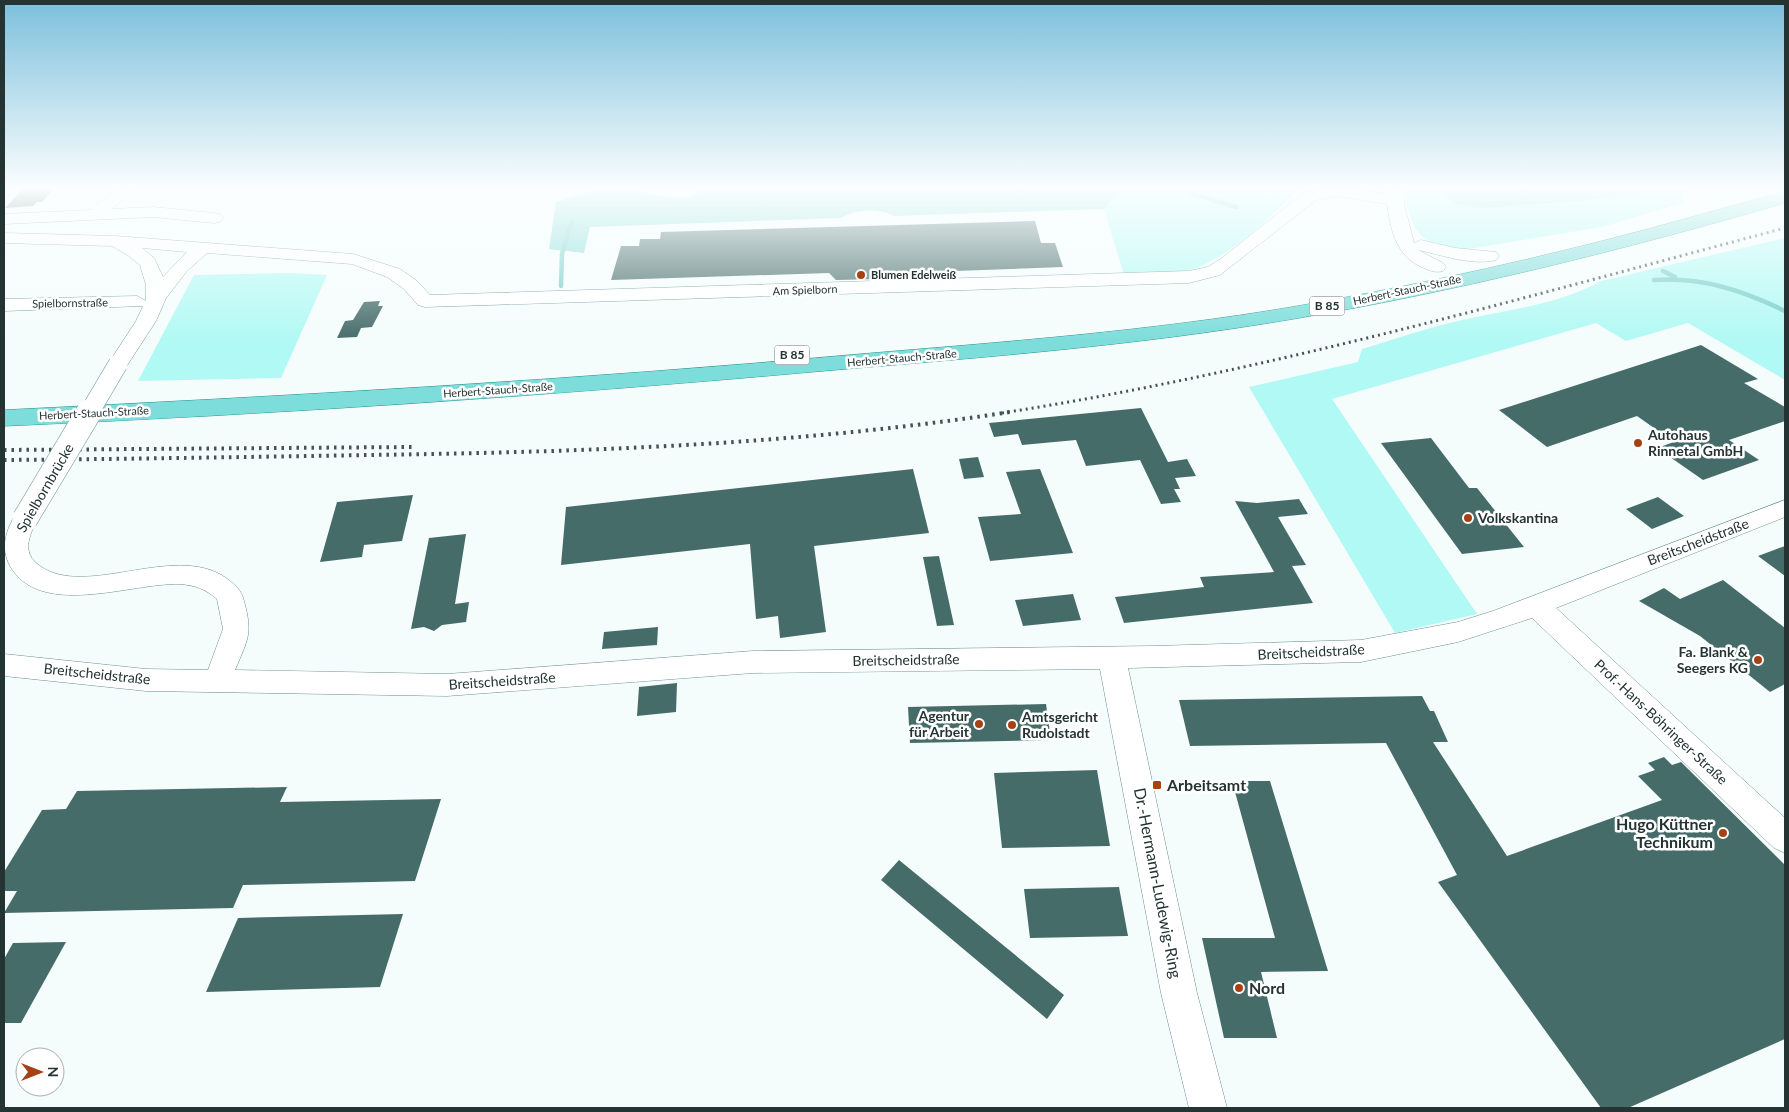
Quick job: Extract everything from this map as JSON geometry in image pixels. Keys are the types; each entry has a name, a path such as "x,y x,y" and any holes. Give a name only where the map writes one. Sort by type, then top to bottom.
{"main road":[{"name":"Herbert-Stauch-Straße","path":"4,418 332,401 647,380 1043,344 1236,321 1357,301 1436,276 1490,256 1571,238"},
{"name":"Herbert-Stauch-Straße","path":"4,404 309,388 646,367 844,350 1150,319 1436,276 1472,277 1632,238"}],"street":[{"name":"Am Spielborn","path":"4,238 115,241 353,258 379,266 405,280 425,301 1189,277 1214,271 1258,238"},
{"path":"1402,238 1410,253 1436,276"},
{"path":"1414,238 1432,257 1436,276"},
{"path":"115,241 135,251 154,273 157,297"},
{"path":"1421,245 1455,253 1490,256"},
{"path":"154,273 163,262 173,256 203,247"},
{"name":"Spielbornbrücke","path":"203,247 181,267 157,297 146,321 25,519 14,543 17,558 27,574 45,583 66,587 86,587 157,575 190,576 216,582 234,600 238,626 217,681"},
{"name":"Spielbornstraße","path":"4,305 137,302"},
{"name":"Breitscheidstraße","path":"4,665 146,680 447,685 753,662 1361,651 1458,632 1536,606 1600,579 1785,508"},
{"name":"Prof.-Hans-Böhringer-Straße","path":"1536,606 1785,838"},
{"name":"Dr.-Hermann-Ludewig-Ring","path":"1112,657 1179,993 1208,1108"}],"shaded area":[{"path":"551,238 587,238 584,253 549,249"},
{"path":"1113,238 1246,238 1215,259 1186,271 1124,275"},
{"path":"1424,238 1536,238 1468,249 1438,245"},
{"path":"1785,238 1785,380 1688,323 1626,341 1596,323 1332,399 1477,614 1395,633 1249,387 1358,362 1362,349 1431,328 1548,302 1601,281"},
{"path":"289,273 327,275 281,378 138,381 194,275"}],"building":[{"path":"1040,238 1041,243 1055,243 1063,267 927,272 922,278 836,280 829,273 611,280 621,246 639,246 640,239"},
{"path":"380,301 378,306 383,306 372,327 361,328 357,337 337,338 345,321 353,320 364,302"},
{"path":"1701,345 1758,379 1744,383 1785,407 1785,421 1729,440 1759,460 1703,480 1657,448 1674,442 1637,416 1547,447 1499,410"},
{"path":"1141,408 1168,462 1187,459 1196,476 1175,478 1180,489 1174,489 1181,502 1161,504 1140,460 1086,466 1076,440 1022,445 1018,434 994,437 989,423"},
{"name":"Volkskantina","path":"1431,438 1469,488 1477,488 1524,547 1462,554 1381,443"},
{"path":"978,457 984,477 964,479 959,459"},
{"path":"913,469 929,533 814,546 826,632 780,638 778,616 756,619 750,544 561,565 566,507"},
{"path":"1040,469 1073,553 990,561 978,517 1021,514 1006,472"},
{"path":"413,495 402,541 364,545 362,557 320,562 337,502"},
{"path":"1658,497 1684,516 1652,529 1626,509"},
{"path":"1299,499 1308,514 1278,517 1306,565 1292,566 1313,603 1124,623 1115,597 1204,587 1200,577 1274,572 1235,501 1257,503"},
{"path":"466,534 455,604 469,602 466,622 442,625 434,631 424,627 411,629 429,538"},
{"path":"1785,546 1785,576 1758,556"},
{"path":"939,556 954,625 937,626 923,557"},
{"name":"Fa. Blank & Seegers KG","path":"1723,580 1785,628 1785,684 1770,692 1700,636 1639,601 1664,588 1680,599"},
{"path":"1073,594 1081,620 1023,626 1015,600"},
{"path":"658,627 657,645 602,649 604,632"},
{"path":"677,683 676,712 637,716 639,687"},
{"path":"1422,696 1430,711 1434,711 1448,742 1433,742 1507,856 1662,800 1638,776 1655,770 1648,763 1664,757 1672,765 1681,762 1785,865 1785,1039 1628,1108 1601,1108 1438,882 1457,875 1386,743 1190,746 1179,700"},
{"name":"Agentur für Arbeit","path":"1046,704 1051,740 910,743 908,707"},
{"path":"1097,770 1110,846 1002,848 994,773"},
{"path":"1232,781 1270,781 1328,971 1261,972 1277,1038 1224,1038 1202,938 1275,938"},
{"path":"287,787 280,802 441,799 415,881 243,885 233,908 4,913 17,891 4,891 4,872 42,810 66,809 77,791"},
{"path":"899,860 1064,995 1047,1019 881,880"},
{"path":"1119,887 1128,936 1030,938 1024,889"},
{"path":"403,914 380,987 206,992 238,918"},
{"path":"66,942 21,1023 4,1023 4,959 13,943"}],"waterway":[{"path":"561,286 562,254 567,238"},
{"path":"1663,271 1675,277"},
{"path":"1654,280 1689,281 1721,286 1785,311"}],"railway":[{"path":"1002,413 1200,377 1298,355 1493,306 1748,238"},
{"path":"4,460 449,454 610,449 690,445 850,432 1010,412"},
{"path":"4,450 414,447"}],"place":[{"name":"Blumen Edelweiß","path":"861,275"},
{"name":"Autohaus Rinnetal GmbH","path":"1638,443"},
{"name":"Volkskantina","path":"1468,518"},
{"name":"Fa. Blank & Seegers KG","path":"1758,660"},
{"name":"Agentur für Arbeit","path":"979,724"},
{"name":"Amtsgericht Rudolstadt","path":"1012,725"},
{"name":"Arbeitsamt","path":"1157,785"},
{"name":"Hugo Küttner Technikum","path":"1723,833"},
{"name":"Nord","path":"1239,988"}]}
